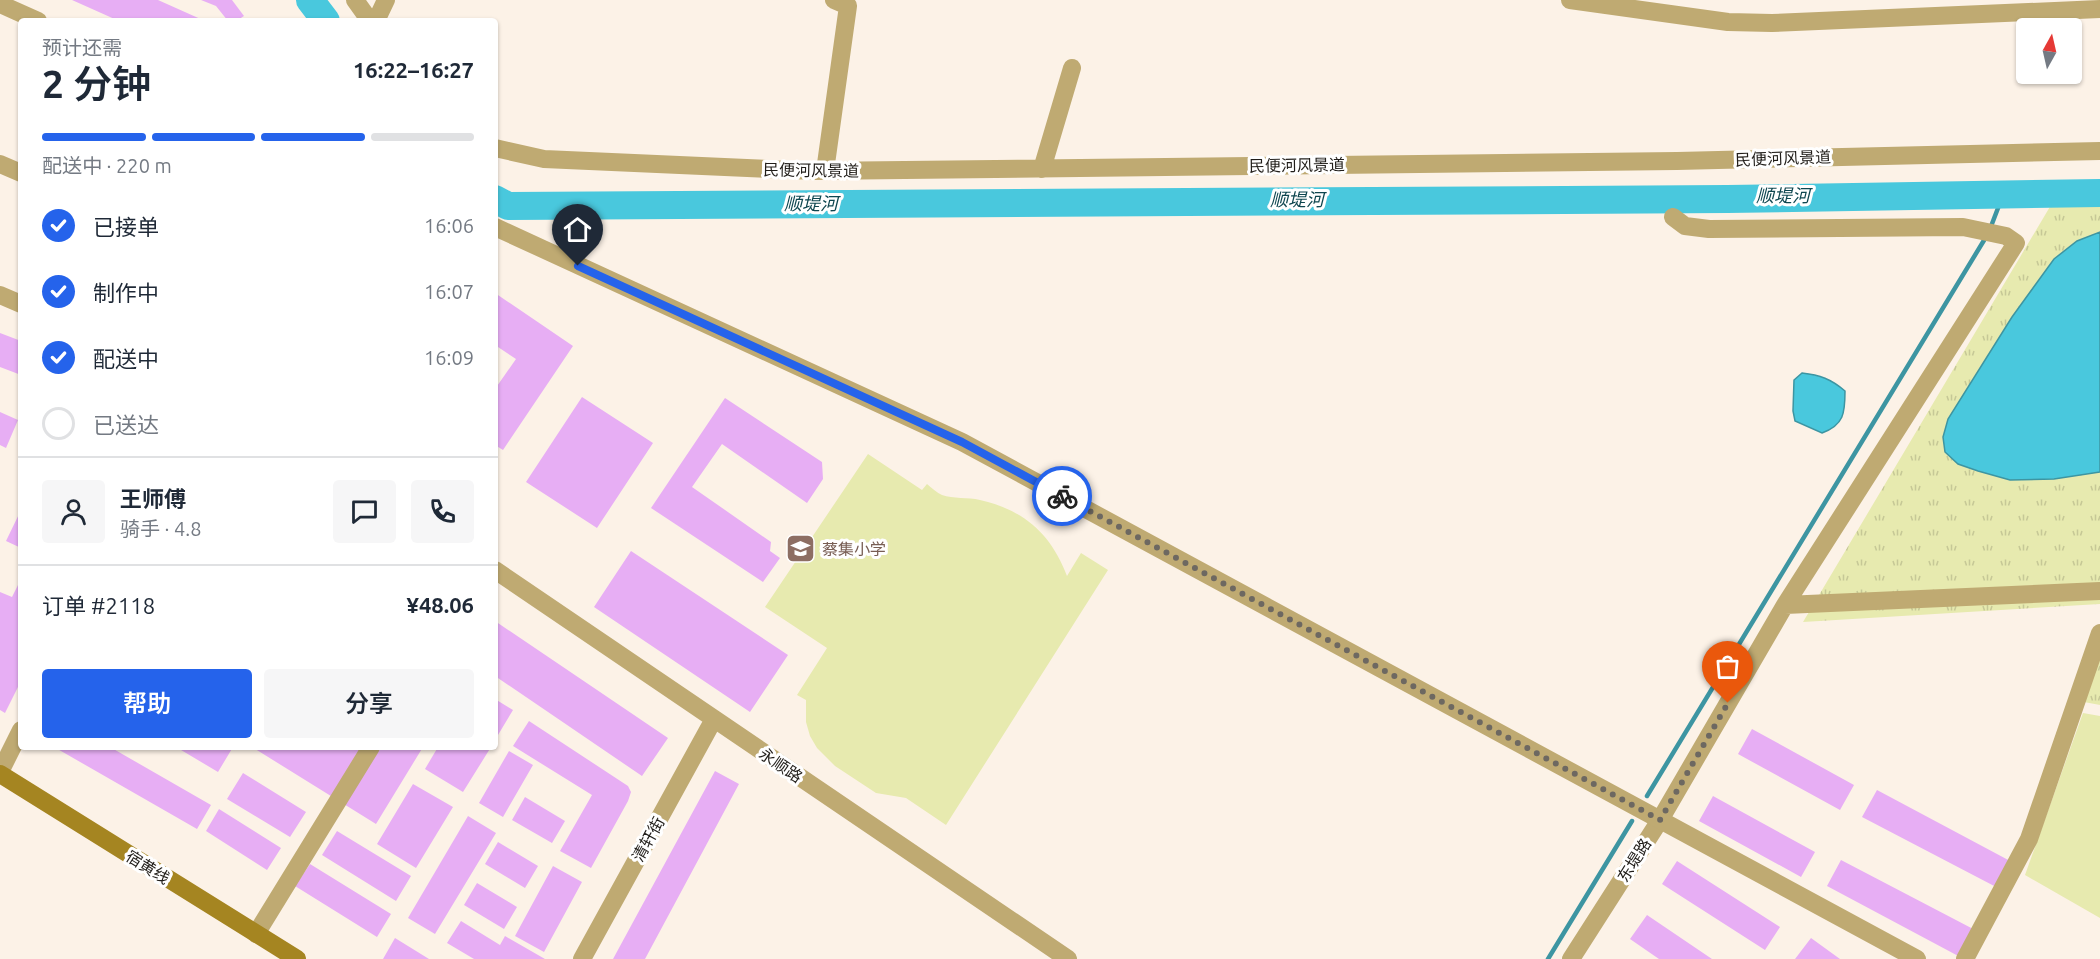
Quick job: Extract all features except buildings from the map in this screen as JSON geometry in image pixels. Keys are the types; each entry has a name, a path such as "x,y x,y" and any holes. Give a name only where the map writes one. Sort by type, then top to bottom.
{"main road":[{"name":"宿黄线","path":"0,773 297,959"}],"street":[{"path":"355,0 368,18"},
{"path":"377,18 386,0"},
{"path":"825,171 848,6 834,0"},
{"path":"1570,0 1728,22 1772,23 2100,9"},
{"path":"0,4 31,18"},
{"path":"1042,169 1072,68"},
{"name":"民便河风景道","path":"498,149 544,159 825,171 1677,160 2100,151"},
{"path":"0,164 18,172"},
{"name":"东堤路","path":"1571,959 1660,820 1785,605 2016,243 2006,236 1963,227 1709,229 1685,226 1673,217"},
{"path":"498,228 962,442 1917,959"},
{"path":"0,295 18,303"},
{"name":"永顺路","path":"498,572 1068,959"},
{"path":"1785,605 2100,591"},
{"path":"1965,959 2029,839 2100,633"},
{"name":"清轩街","path":"582,959 714,719"},
{"path":"0,773 18,736"},
{"path":"256,934 369,750"}],"green space":[{"path":"2100,204 2100,604 1803,622 2051,205"},
{"path":"868,454 922,490 927,484 942,495 996,504 1023,517 1044,536 1053,548 1067,576 1081,553 1108,570 946,825 906,798 876,793 835,766 817,748 806,722 806,700 797,695 827,648 765,607"},
{"path":"2100,656 2100,705 2084,702"},
{"path":"2083,713 2100,716 2100,918 2025,875"}],"water":[{"path":"2100,232 2100,472 2054,479 2010,480 1958,464 1945,452 1943,437 1948,419 2012,317 2054,259 2077,241"},
{"path":"1802,373 1825,378 1845,391 1842,417 1835,426 1822,433 1795,421 1794,380"}],"waterway":[{"name":"顺堤河","path":"310,0 324,18"},
{"name":"顺堤河","path":"498,201 508,206 1727,199 2100,193"},
{"path":"1990,229 2003,195"},
{"path":"1647,796 1986,237"},
{"path":"1548,959 1632,821"}],"way so far":[{"path":"1062,496 1660,820 1728,703"}],"place":[{"name":"蔡集小学","path":"801,549"}],"route":[{"path":"578,266 962,442 1062,496"}]}
